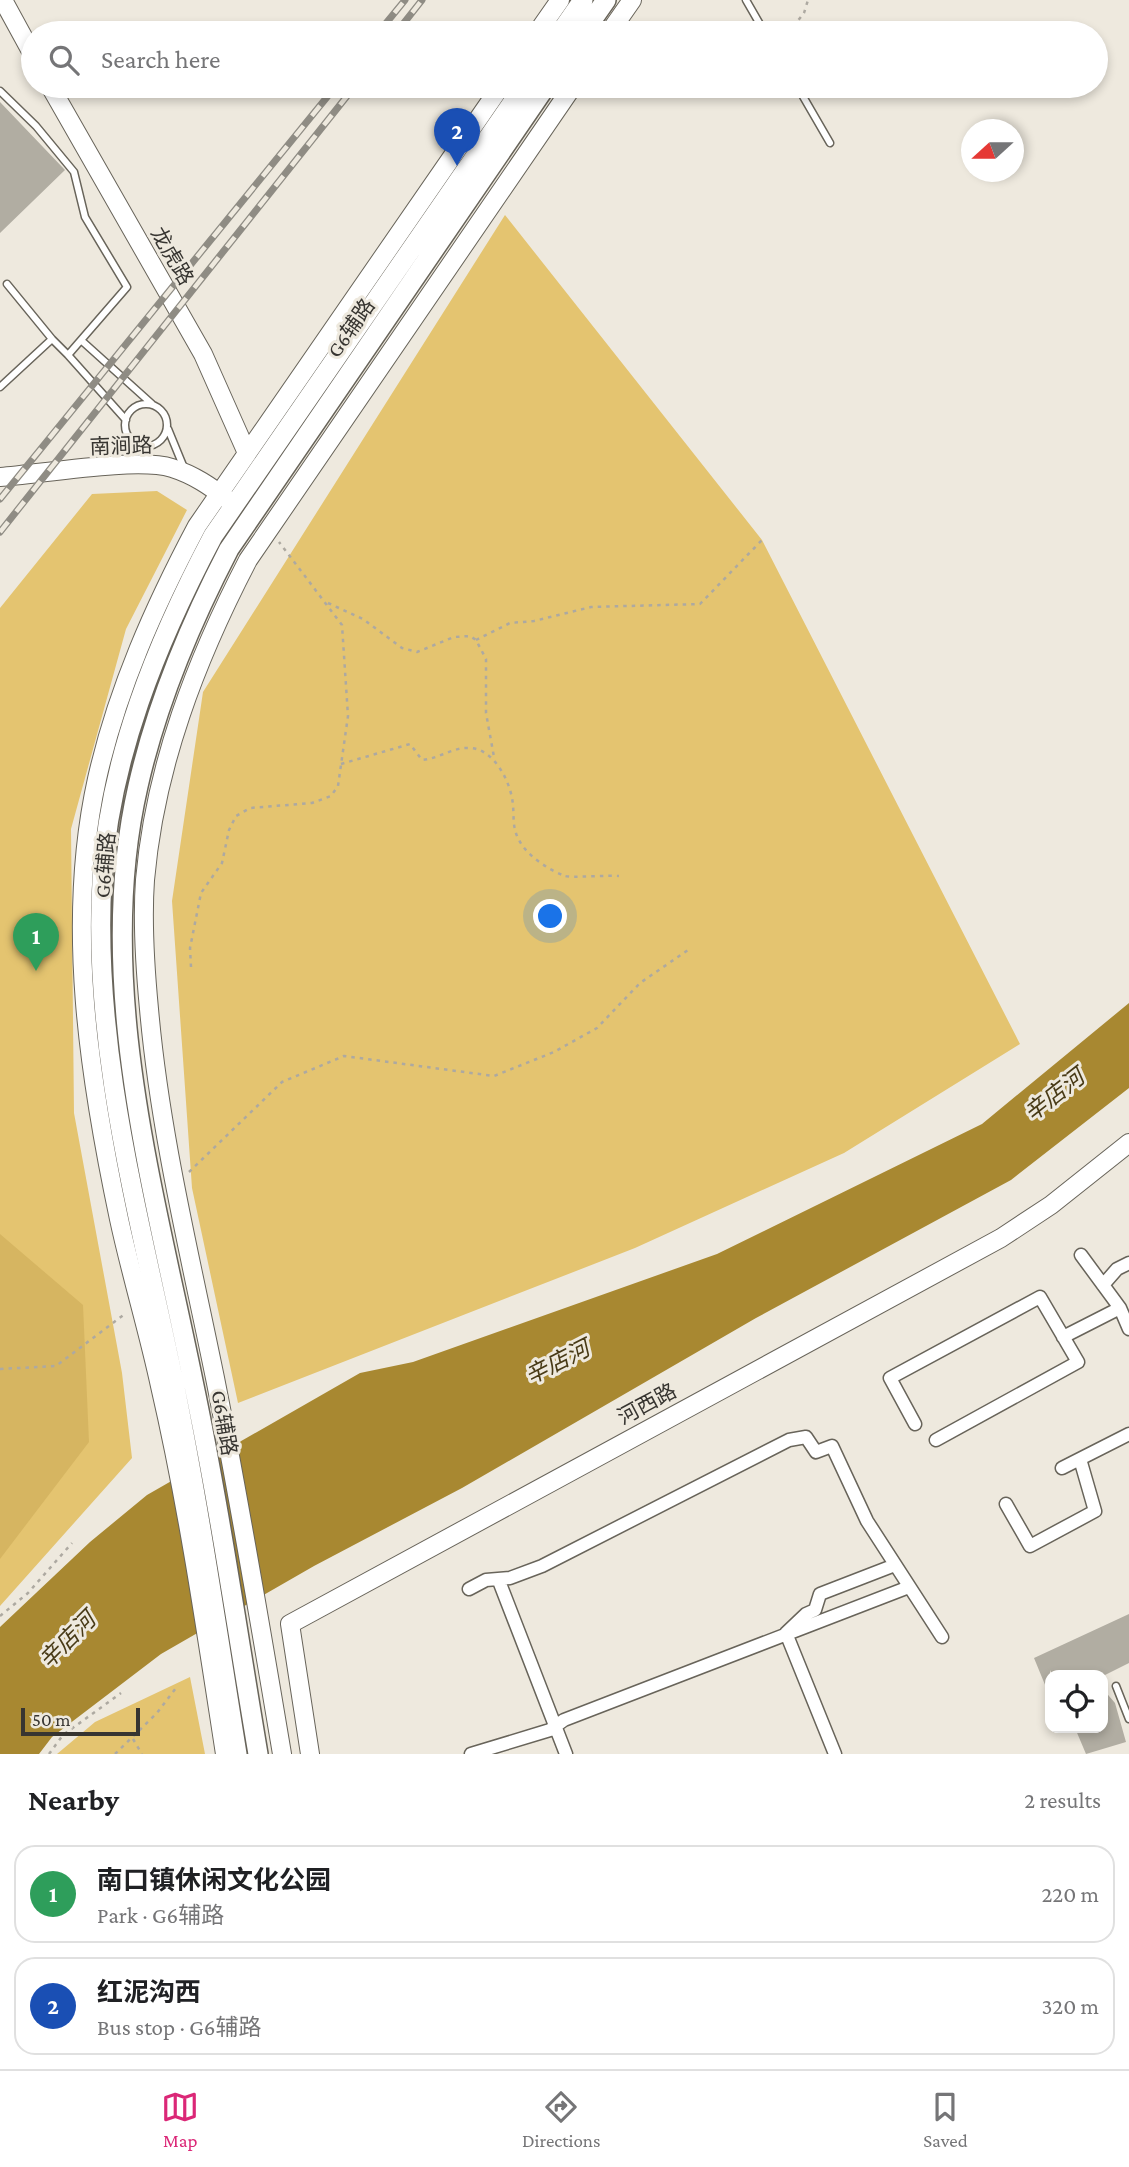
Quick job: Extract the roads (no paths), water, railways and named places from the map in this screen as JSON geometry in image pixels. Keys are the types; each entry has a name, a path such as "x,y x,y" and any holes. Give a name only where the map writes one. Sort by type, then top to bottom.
{"main road":[{"path":"568,21 583,0"},
{"path":"591,21 606,0"},
{"name":"G6辅路","path":"237,1754 225,1661 176,1386 156,1212 132,1065 124,968 124,879 137,786 166,688 197,612 235,504 516,98"},
{"name":"G6辅路","path":"235,504 538,98"},
{"name":"G6辅路","path":"225,1661 258,1754"}],"street":[{"path":"4,0 21,32"},
{"path":"545,21 560,0"},
{"path":"617,21 632,0"},
{"name":"龙虎路","path":"57,98 203,354 247,453"},
{"name":"G6辅路","path":"176,1386 140,1303 119,1220 93,1070 83,972 83,878 97,780 128,673 162,593 197,526 235,504 247,453 493,98"},
{"name":"G6辅路","path":"282,1754 215,1379 174,1186 153,1063 145,967 147,868 158,791 186,695 216,621 268,528 565,98"},
{"name":"南涧路","path":"0,477 140,465 170,467 200,478 268,528"},
{"name":"河西路","path":"310,1754 290,1625 1001,1238 1051,1205 1129,1143"},
{"path":"1081,1255 1120,1308 1129,1329"},
{"path":"1103,1285 1118,1269 1129,1263"},
{"path":"915,1424 890,1378 1040,1297 1078,1362 936,1440"},
{"path":"1063,1336 1120,1308"},
{"path":"176,1386 225,1661"},
{"path":"1062,1468 1129,1434"},
{"path":"469,1589 486,1580 499,1581 542,1566 789,1440 806,1437 817,1452 832,1446 867,1521 942,1637"},
{"path":"1006,1503 1030,1546 1095,1511 1080,1459"},
{"path":"786,1633 806,1614 815,1610 820,1594 895,1565"},
{"path":"499,1581 566,1754"},
{"path":"471,1754 555,1726 786,1633 909,1587"},
{"path":"786,1633 835,1754"},
{"name":"G6辅路","path":"225,1661 225,1754"}],"lane":[{"path":"746,0 758,21"},
{"path":"0,91 36,126 74,172 85,217 127,287 68,355"},
{"path":"804,98 830,144"},
{"path":"7,284 52,339 126,420 127,433 136,444 140,465"},
{"path":"0,387 52,339"},
{"path":"82,341 164,414 186,473"},
{"path":"126,420 139,405 153,405"},
{"path":"136,444 156,444 168,427"},
{"path":"1116,1686 1129,1719"}],"water":[{"name":"辛店河","path":"1129,1003 1129,1088 1011,1180 756,1318 462,1488 314,1566 161,1654 52,1737 39,1754 0,1754 0,1627 90,1542 147,1495 360,1373 413,1362 717,1254 982,1124"}],"railway":[{"path":"388,21 405,0"},
{"path":"405,21 422,0"},
{"path":"0,499 326,98"},
{"path":"0,532 345,98"}],"place":[{"name":"红泥沟西","path":"457,166"},
{"name":"南口镇休闲文化公园","path":"36,971"}]}
